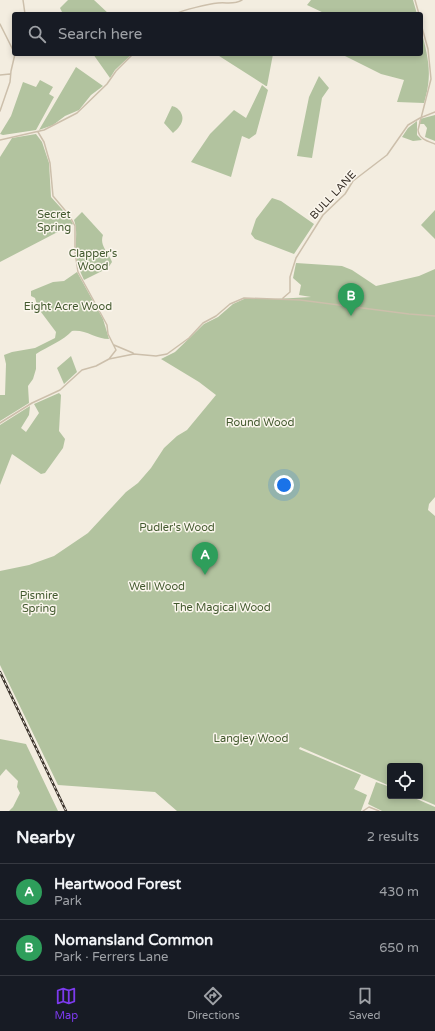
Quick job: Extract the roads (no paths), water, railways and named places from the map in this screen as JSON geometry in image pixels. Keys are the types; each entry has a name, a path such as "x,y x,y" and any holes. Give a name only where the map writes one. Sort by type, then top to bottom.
{"street":[{"path":"23,0 25,12"},
{"path":"181,12 217,3 237,3 242,0"},
{"path":"415,0 418,12"},
{"path":"0,24 12,49"},
{"path":"423,31 428,49 431,79 427,98 420,118 418,134 422,138 435,144"},
{"path":"0,110 10,82 13,56"},
{"path":"0,140 38,132 53,126 80,110 132,56"},
{"path":"0,75 10,74"},
{"name":"BULL LANE","path":"282,299 290,292 290,277 296,258 323,215 345,194 354,182 387,156 408,125 435,112"},
{"path":"38,132 44,142 50,163 54,199 69,215 75,226 75,252 78,272 92,294 114,345 115,351 110,359"},
{"path":"0,423 32,403 60,390 82,370 96,366 110,359 134,354 156,356 167,354 189,338 203,323 216,316 238,300 244,298 282,299 435,316"},
{"path":"114,345 134,354"},
{"path":"363,811 369,807 379,811"}],"railway":[{"path":"0,672 66,811"}],"place":[{"name":"Nomansland Common","path":"351,316"},
{"name":"Heartwood Forest","path":"205,575"}],"park label":[{"name":"Secret Spring","path":"54,220"},
{"name":"Clapper's Wood","path":"93,259"},
{"name":"Eight Acre Wood","path":"68,306"},
{"name":"Round Wood","path":"260,422"},
{"name":"Pudler's Wood","path":"177,527"},
{"name":"Well Wood","path":"157,586"},
{"name":"Pismire Spring","path":"39,601"},
{"name":"The Magical Wood","path":"222,607"},
{"name":"Langley Wood","path":"251,738"}]}
